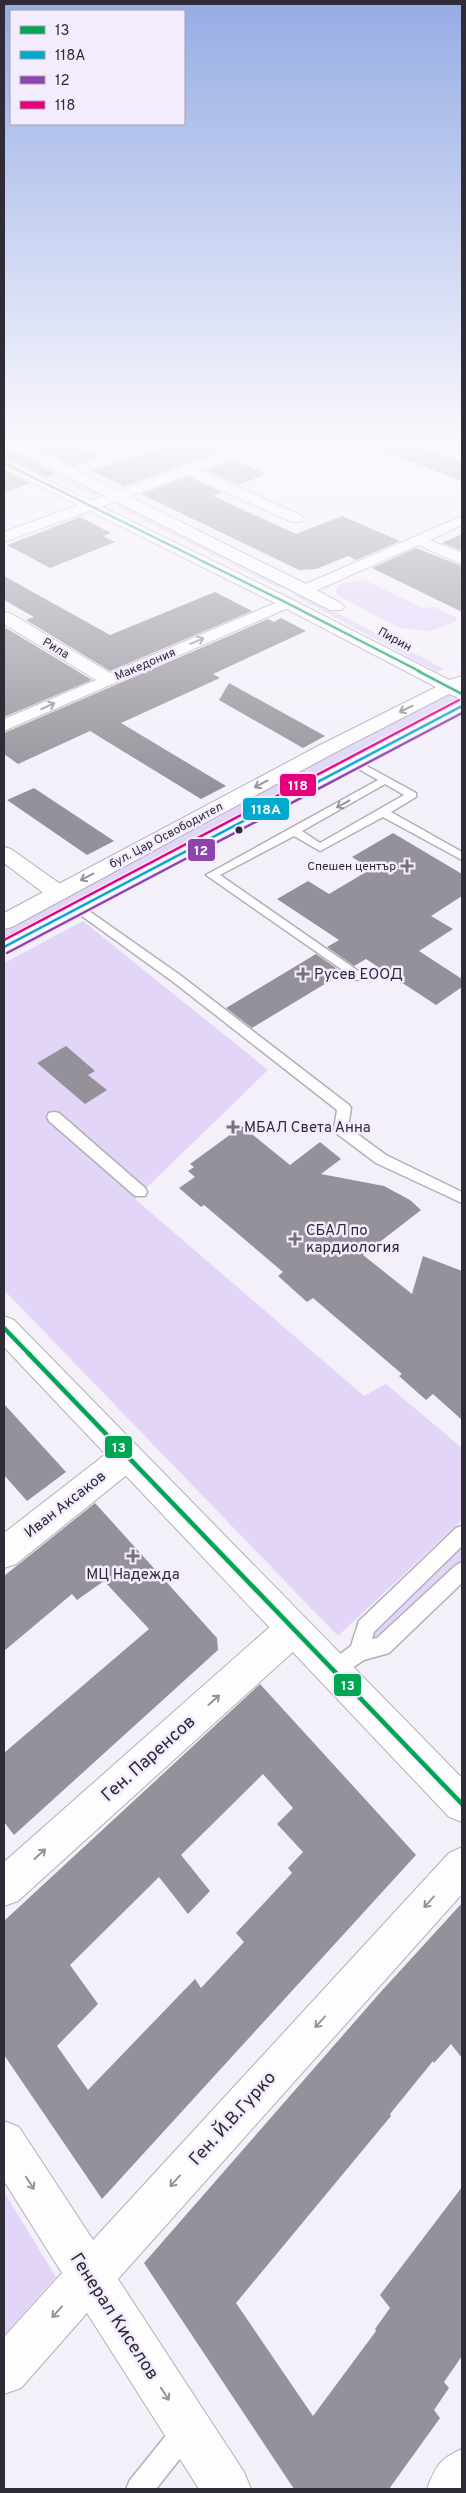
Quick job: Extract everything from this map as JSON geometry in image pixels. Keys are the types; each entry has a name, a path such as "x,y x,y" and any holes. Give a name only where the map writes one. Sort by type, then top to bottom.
{"street":[{"name":"Пирин","path":"194,557 287,603 458,682"},
{"path":"240,557 349,614"},
{"path":"305,590 379,557"},
{"name":"Македония","path":"4,726 287,603"},
{"name":"Рила","path":"4,617 109,680"},
{"name":"бул. Цар Освободител","path":"4,922 329,748 458,682"},
{"name":"бул. Цар Освободител","path":"4,947 462,706"},
{"path":"329,748 354,762"},
{"path":"4,853 58,893"},
{"path":"4,1328 293,1629 347,1662 462,1804"},
{"name":"Иван Аксаков","path":"4,1552 127,1456"},
{"name":"Ген. Паренсов","path":"4,1887 293,1629"},
{"name":"Ген. Й.В.Гурко","path":"4,2371 462,1866"},
{"name":"Генерал Киселов","path":"4,2142 227,2489"},
{"path":"451,2489 462,2473"}],"lane":[{"path":"294,831 320,848 412,795 354,762"},
{"path":"357,976 212,875 385,780"},
{"path":"383,812 462,857"},
{"path":"79,908 176,978 344,1108 341,1129 381,1159 462,1198"},
{"path":"54,1117 140,1192"},
{"path":"347,1662 366,1627 462,1534"},
{"path":"347,1662 382,1646 462,1571"},
{"path":"139,2489 188,2429"}],"shaded area":[{"path":"218,557 226,557 283,586 279,588"},
{"path":"364,580 423,608 434,607 456,617 456,621 431,631 399,628 337,595 336,587 342,583"},
{"path":"299,593 444,669 437,672 293,595"},
{"path":"449,687 462,694 462,706 4,948 4,921"},
{"path":"83,921 268,1070 135,1199 364,1396 386,1384 462,1448 462,1520 338,1636 4,1290 4,963"},
{"path":"462,1534 462,1571 382,1646 366,1627"},
{"path":"4,2192 56,2277 4,2335"}],"building":[{"path":"30,557 77,557 50,568"},
{"path":"273,557 345,557 316,569 299,570"},
{"path":"395,557 440,557 462,566 462,612 372,568"},
{"path":"4,576 110,635 215,592 252,611 110,671 26,620 34,617 4,600"},
{"path":"281,618 306,631 213,674 220,678 121,723 226,786 201,799 90,731 18,764 4,754 4,733 268,619 274,622"},
{"path":"6,628 92,680 4,717 4,629"},
{"path":"229,683 325,736 303,748 219,700"},
{"path":"34,788 114,841 87,855 7,800"},
{"path":"393,833 462,874 462,896 431,916 453,929 419,951 462,979 462,987 436,1005 366,959 354,966 327,947 339,940 277,899 308,881 329,894 371,869 352,857"},
{"path":"316,954 343,973 252,1028 226,1008"},
{"path":"66,1046 95,1071 88,1075 107,1090 85,1104 37,1063"},
{"name":"СБАЛ по кардиология","path":"242,1126 290,1165 320,1142 341,1159 321,1174 384,1186 410,1200 421,1210 363,1255 412,1294 423,1256 462,1271 462,1420 433,1394 426,1400 399,1376 402,1374 313,1298 307,1302 278,1276 283,1272 204,1205 201,1207 179,1188 195,1177 188,1171 194,1167 190,1164"},
{"path":"4,1404 66,1472 27,1501 4,1475"},
{"path":"95,1503 217,1638 218,1650 14,1835 4,1822 4,1753 149,1629 104,1581 77,1600 72,1594 4,1651 4,1576"},
{"path":"260,1684 416,1855 102,2199 4,2055 4,1921","holes":["263,1774 293,1808 277,1824 303,1852 288,1868 292,1873 236,1933 244,1942 201,1988 195,1979 88,2090 57,2046 98,2004 70,1965 159,1877 188,1914 210,1891 181,1855"]},
{"path":"462,1903 462,2058 451,2044 434,2063 433,2061 390,2114 391,2116 236,2303 313,2416 376,2331 375,2329 390,2308 380,2295 462,2187 462,2356 444,2382 449,2388 434,2410 440,2418 389,2489 294,2489 144,2263 378,1995"}],"transit line":[{"name":"13","path":"195,557 462,694"},
{"name":"118","path":"4,940 459,700"},
{"name":"118А","path":"4,947 462,706"},
{"name":"12","path":"7,953 462,713"},
{"name":"13","path":"4,1328 462,1804"}],"place":[{"name":"Спешен център","path":"407,866"},
{"name":"Русев ЕООД","path":"303,974"},
{"name":"МБАЛ Света Анна","path":"233,1127"},
{"name":"СБАЛ по кардиология","path":"295,1239"},
{"name":"МЦ Надежда","path":"133,1556"}]}
